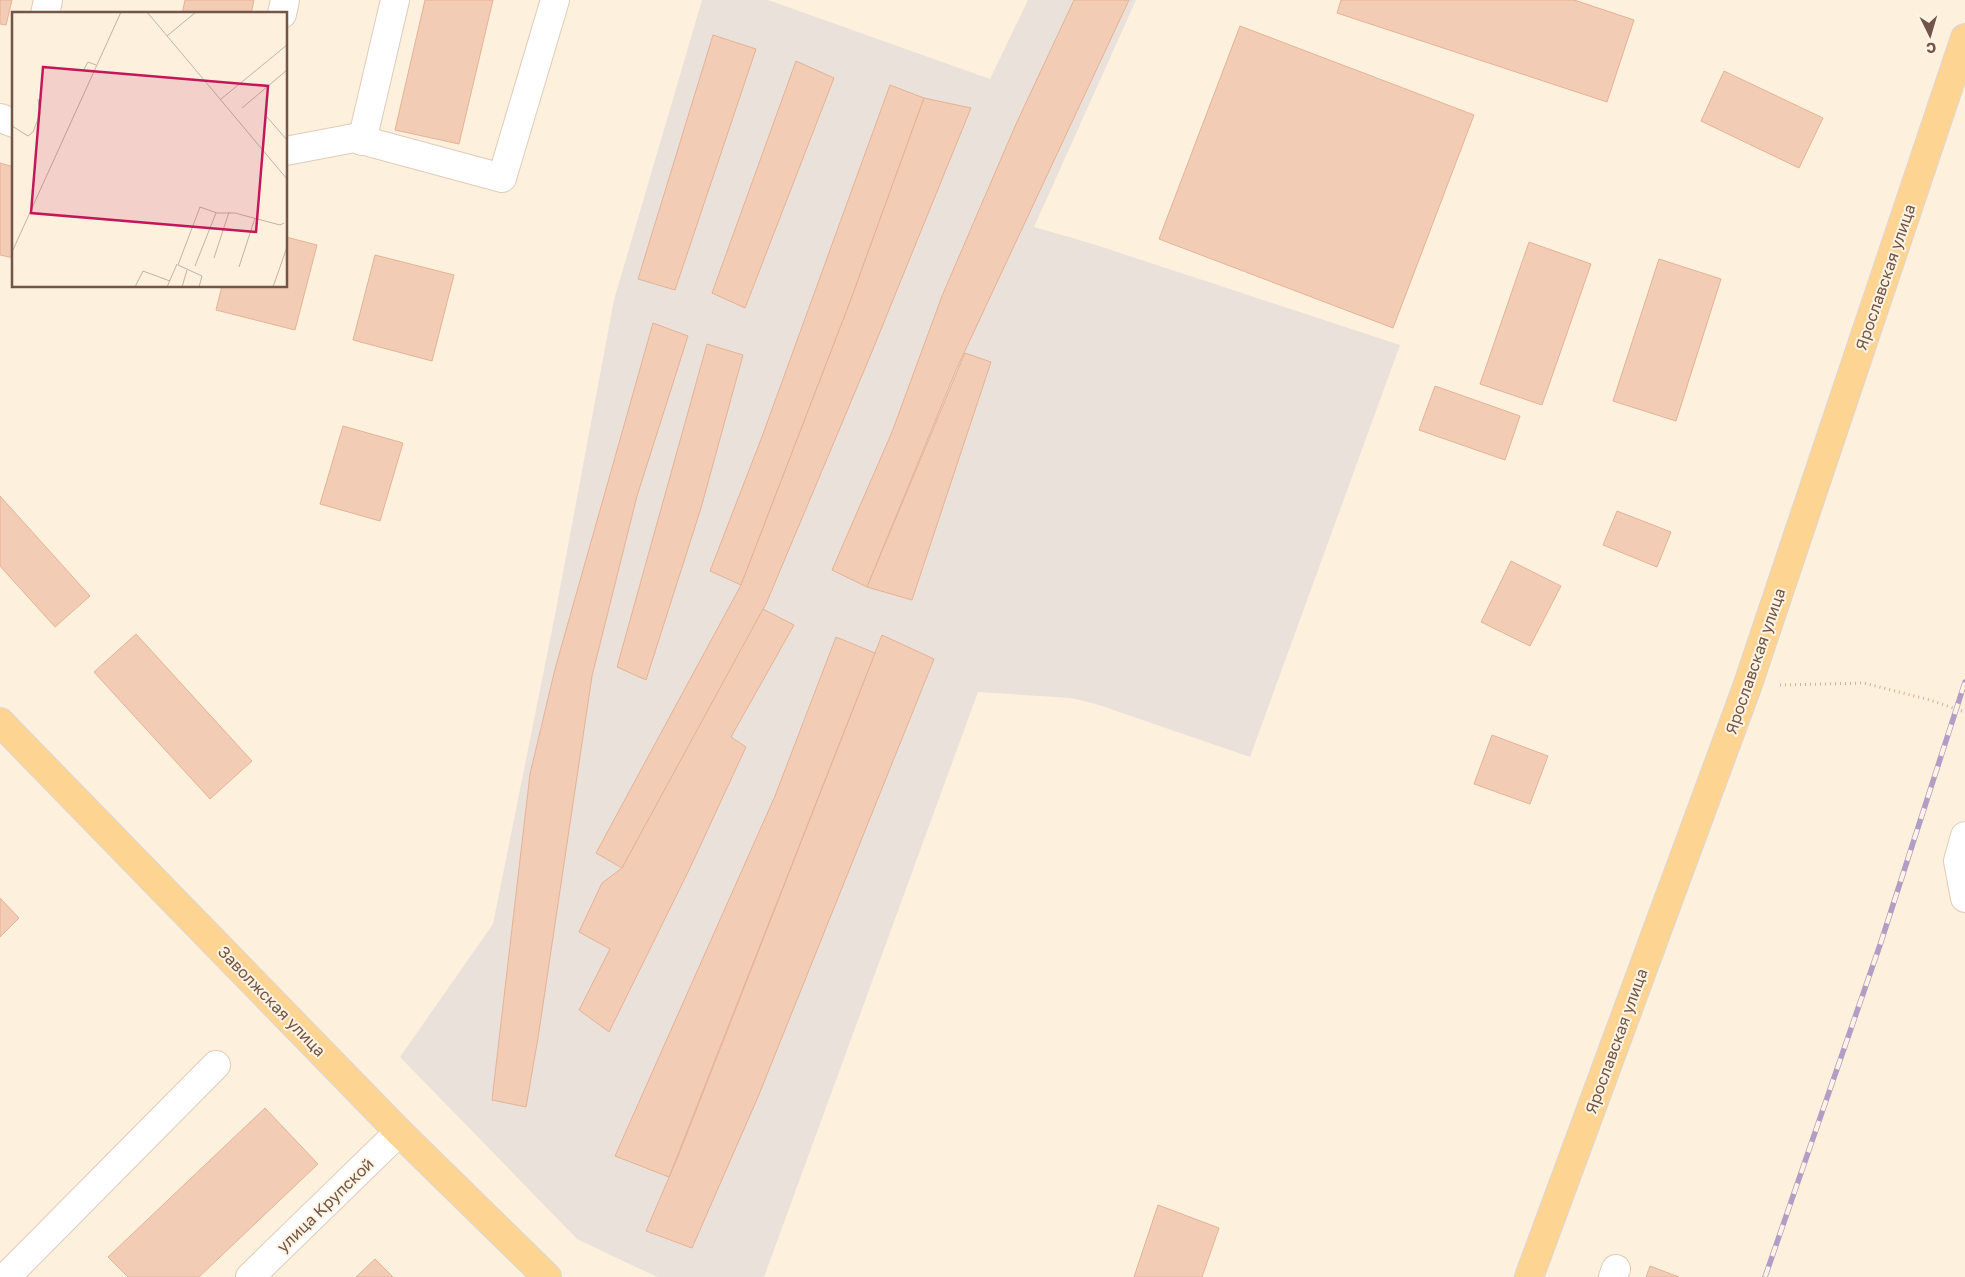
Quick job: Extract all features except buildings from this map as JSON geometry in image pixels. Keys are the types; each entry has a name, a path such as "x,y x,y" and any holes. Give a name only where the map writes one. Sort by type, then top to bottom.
{"main road":[{"name":"Ярославская улица","path":"1528,1277 1747,687 1965,38"},
{"name":"Заволжская улица","path":"0,722 399,1132 547,1277"}],"street":[{"path":"362,141 395,0"},
{"path":"288,151 354,138 502,178 555,0"},
{"path":"0,118 12,122"},
{"path":"1965,836 1958,861 1965,898"},
{"path":"6,1277 216,1065"},
{"name":"улица Крупской","path":"250,1277 399,1132"}],"path":[{"path":"1747,687 1864,684 1930,700 1965,712"}],"shaded area":[{"path":"702,0 768,0 990,79 1028,0 1136,0 1034,227 1093,244 1400,345 1250,757 1096,704 1071,698 978,692 764,1277 657,1277 577,1239 400,1057 493,924 556,610 614,300"}],"railway":[{"path":"1765,1277 1881,942 1965,682"}]}
